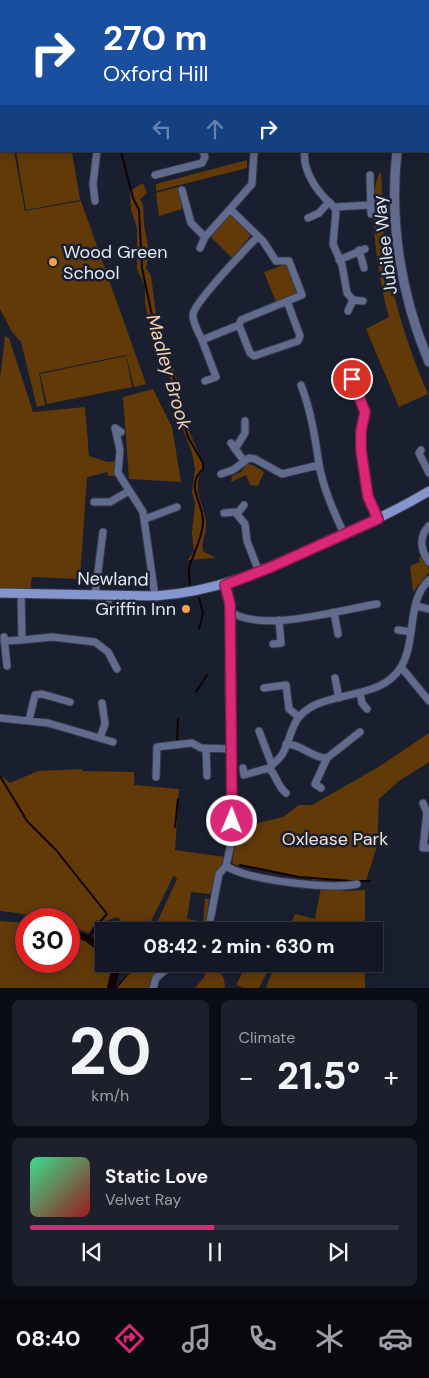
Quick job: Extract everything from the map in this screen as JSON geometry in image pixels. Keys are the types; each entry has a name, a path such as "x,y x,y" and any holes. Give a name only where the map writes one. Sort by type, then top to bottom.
{"main road":[{"name":"Newland","path":"0,593 156,596 180,595 225,585 259,572 378,519 429,491"}],"street":[{"path":"95,201 93,184 97,152"},
{"path":"155,175 202,163 205,157 203,152"},
{"path":"200,248 205,236 252,184 254,152"},
{"path":"305,152 306,166 321,194 332,205 337,218 333,244 345,286 353,300"},
{"name":"Jubilee Way","path":"397,152 395,205 401,270 410,306 429,362"},
{"path":"370,175 372,214"},
{"path":"182,190 191,223 205,236"},
{"path":"308,218 319,214 332,205 370,204"},
{"path":"230,209 268,247 276,261 286,260 291,266 302,295 287,301 240,320 239,325 250,353 254,356 298,340 300,336 287,301"},
{"path":"205,381 218,376 194,321 194,313 222,275 258,236"},
{"path":"339,260 362,250 364,268"},
{"path":"353,300 363,301"},
{"path":"348,310 353,300"},
{"path":"202,340 239,325"},
{"path":"348,368 365,412 361,431 361,450 368,497 378,519"},
{"path":"301,385 309,406 319,450 319,465 332,507 344,534"},
{"path":"244,461 233,446 245,433 245,420"},
{"path":"122,432 115,428 120,450 118,473 143,512 156,596"},
{"path":"421,450 419,454 429,473"},
{"path":"222,474 233,470 248,458 255,459 282,474 319,465"},
{"path":"94,502 110,502 129,491"},
{"path":"238,514 244,505"},
{"path":"145,519 177,507"},
{"path":"224,513 235,512 245,524 247,541 259,572"},
{"path":"429,526 421,544 422,552 429,562"},
{"path":"95,595 102,532"},
{"path":"243,768 244,775 270,766 280,758 298,716 321,703 360,693 388,680 401,667 420,591 429,580"},
{"path":"210,922 219,874 226,866 230,848 233,809 229,611 225,585"},
{"path":"21,593 22,640"},
{"path":"229,611 237,616 259,622 377,604"},
{"path":"416,606 429,609"},
{"path":"334,612 338,634"},
{"path":"273,644 282,643 279,620"},
{"path":"398,630 411,632"},
{"path":"7,666 4,639 22,640 52,637 95,642 108,652 117,669"},
{"path":"401,667 429,701"},
{"path":"336,678 339,698"},
{"path":"264,688 287,682 289,709 298,716"},
{"path":"360,693 362,703 367,709"},
{"path":"29,720 35,695 42,694 70,702"},
{"path":"100,738 105,724 102,704"},
{"path":"0,718 29,720 64,726 113,742"},
{"path":"259,731 270,766 275,773 280,788 286,793"},
{"path":"321,788 315,784 327,758 360,732"},
{"path":"156,777 157,746 192,743 206,748 231,749"},
{"path":"286,744 296,745 315,757 327,758"},
{"path":"206,748 207,776"},
{"path":"423,803 427,813 423,848 429,848"},
{"path":"226,866 254,875 317,886 336,887 357,884"},
{"path":"152,988 156,978 163,972"}],"green space":[{"name":"Wood Green School","path":"0,152 14,152 25,211 81,201 146,384 134,387 126,355 39,373 45,405 37,407 21,342 12,332 0,309"},
{"path":"16,152 72,152 80,200 26,210"},
{"path":"247,160 247,168 156,191 156,184"},
{"path":"381,171 382,221 393,292 412,354 428,394 399,407 366,329 389,317 375,242 374,200 376,183"},
{"path":"143,183 147,193 140,199 143,205 149,253 146,268 151,276 157,321 179,385 186,424 204,465 198,482 199,495 206,523 203,551 216,558 188,560 194,551 192,533 195,503 192,492 195,469 192,453 176,411 174,385 159,360 145,304 145,286 137,269 137,228 131,210 130,191"},
{"path":"178,187 182,209 159,216 156,193"},
{"path":"228,216 232,216 251,235 232,258 210,236"},
{"path":"286,264 298,292 276,302 264,272"},
{"path":"5,336 9,338 33,412 85,407 89,456 108,462 115,461 114,476 109,476 107,472 87,477 80,579 32,577 30,591 0,590 0,380"},
{"path":"126,356 132,387 47,404 40,374"},
{"path":"153,389 172,427 181,482 129,479 123,397"},
{"path":"247,464 253,465 264,472 258,486 250,485 246,475 231,482 232,476 241,472"},
{"path":"419,557 422,557 428,566 429,572 413,592 410,566 420,562"},
{"name":"Oxlease Park","path":"429,733 429,762 399,781 379,799 377,846 366,881 315,880 232,864 237,828 283,817 299,805 312,805 380,766"},
{"path":"82,769 82,771 134,772 134,785 179,789 175,850 225,857 210,894 191,892 187,919 203,922 157,922 177,879 174,875 150,922 120,922 121,921 118,917 102,922 97,920 89,933 80,930 80,908 15,908 15,913 0,911 0,775 10,783 38,771"},
{"path":"321,887 344,891 365,890 365,922 292,922 295,914 315,919"},
{"path":"205,899 209,899 206,922 203,922"},
{"path":"0,921 15,922 15,973 80,973 80,939 95,948 95,972 111,972 107,988 0,988"},
{"path":"130,972 158,972 153,976 149,988 117,988"},
{"path":"207,972 220,972 224,979 225,988 195,988 205,976 204,974"},
{"path":"243,972 267,972 259,988 244,988 236,985"},
{"path":"272,972 365,972 365,988 266,988"}],"shaded area":[{"path":"80,932 95,940 95,948 80,939"},
{"path":"111,972 119,972 115,988 107,988"},
{"path":"130,972 117,988 115,988"}],"building":[{"path":"111,601 111,610 98,611 98,602"}],"waterway":[{"name":"Madley Brook","path":"121,152 133,198 139,210 142,268 160,354 178,385 180,411 188,437 203,463 203,469 195,482 196,495 203,516 203,523 199,541 189,568 190,588"},
{"name":"Madley Brook","path":"199,598 203,613 199,629"},
{"name":"Madley Brook","path":"196,692 207,675"},
{"name":"Madley Brook","path":"177,742 178,719"},
{"path":"0,776 27,821 56,850 107,914 100,922"},
{"name":"Madley Brook","path":"175,827 178,799"},
{"path":"240,865 299,877 351,881"},
{"path":"358,881 370,881"},
{"path":"89,937 95,928"}],"place":[{"name":"Wood Green School","path":"53,262"},
{"name":"Griffin Inn","path":"186,609"}],"route":[{"path":"232,821 229,677 230,604 225,585 269,568 378,519 368,497 361,450 361,431 365,412 352,379"}]}
